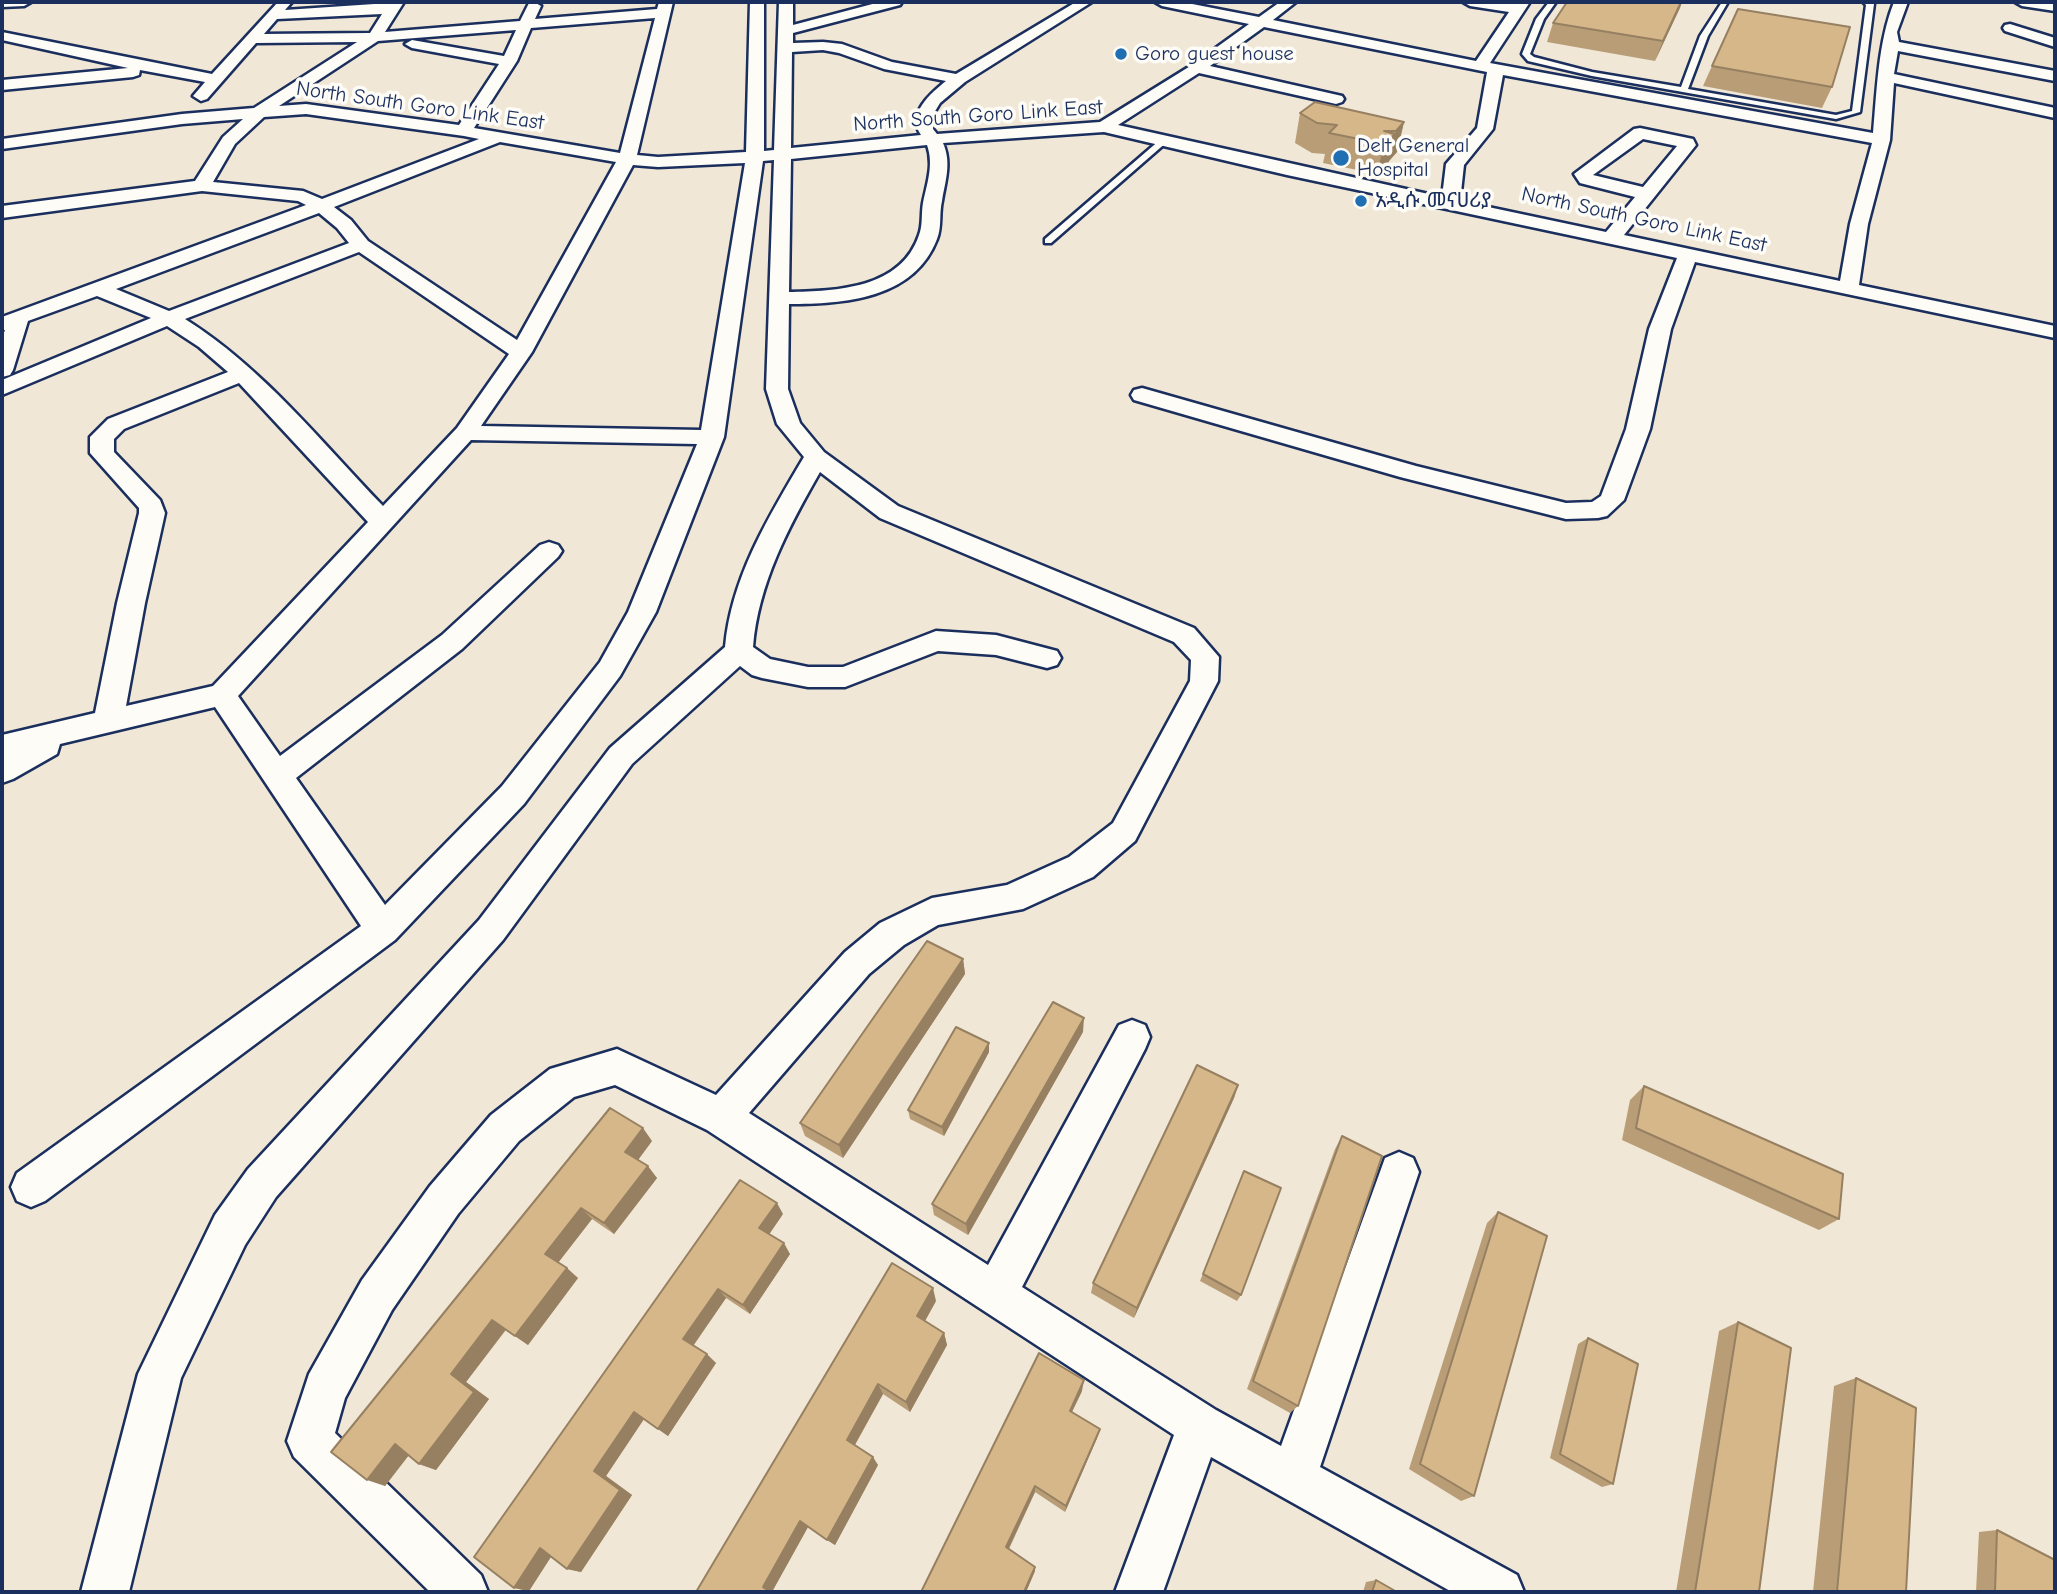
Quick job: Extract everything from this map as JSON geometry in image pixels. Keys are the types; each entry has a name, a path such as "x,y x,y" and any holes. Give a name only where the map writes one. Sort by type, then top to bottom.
{"street":[{"path":"2,3 24,2"},
{"path":"464,131 509,61 536,2"},
{"path":"721,1117 858,963 892,934 932,912 1011,899 1082,867 1124,832 1204,681 1205,657 1184,635 1043,574 897,516 850,485 816,457 789,424 777,389 779,298 757,2"},
{"path":"31,1186 383,930 513,795 610,669 642,612 712,437 768,155 784,39 786,2"},
{"path":"784,39 895,2"},
{"path":"779,298 867,293 892,280 915,260 930,231 932,202 941,164 934,139 925,129 926,113 933,100 959,79 1085,2"},
{"path":"1162,2 1488,67 1881,140"},
{"path":"1104,127 1198,68 1289,2"},
{"path":"1451,203 1455,164 1485,129 1488,67 1521,5 1470,2"},
{"path":"1849,287 1859,224 1881,140 1892,45 1890,32 1901,2"},
{"path":"2022,2 2055,7"},
{"path":"182,119 214,79 280,8 395,5"},
{"path":"202,186 229,141 261,111 373,37 395,5"},
{"path":"2,746 222,695 466,433 521,352 627,159 666,7 400,35 250,39"},
{"path":"2010,28 2055,44"},
{"path":"400,35 405,43 509,61"},
{"path":"2,36 214,79"},
{"path":"784,39 842,49 889,66 959,79"},
{"path":"1892,45 2055,76"},
{"path":"1198,68 1336,99"},
{"path":"2,85 155,69"},
{"path":"1887,77 2055,113"},
{"name":"North South Goro Link East","path":"2,144 182,119 306,109 464,131 627,159 688,161 1104,127 1287,170 2055,332"},
{"path":"1612,237 1647,194 1687,143 1637,134 1583,174 1586,179 1647,194"},
{"path":"2,370 7,316 64,302 498,137"},
{"path":"2,212 202,186 303,197 321,206 344,224 361,244 521,352"},
{"path":"2,388 169,318 361,244"},
{"path":"1142,395 1436,478 1566,511 1598,510 1612,500 1638,429 1660,329 1689,253"},
{"path":"99,289 169,318 208,342 243,374 383,522"},
{"path":"2,771 95,723 152,513 151,506 102,453 102,437 116,424 243,374"},
{"path":"466,433 712,437"},
{"path":"105,1592 160,1374 230,1230 262,1183 491,930 621,756 739,651 739,631 759,572 780,520 816,457"},
{"path":"276,776 453,642 549,551"},
{"path":"739,651 762,668 808,677 845,677 936,640 996,645 1047,658"},
{"path":"222,695 383,930"},
{"path":"996,1294 1132,1037"},
{"path":"464,1592 310,1441 325,1390 377,1295 443,1200 505,1128 563,1082 617,1067 721,1117 1200,1426 1500,1592"},
{"path":"1293,1478 1399,1172"},
{"path":"1139,1592 1200,1426"}],"lane":[{"path":"1552,2 1540,19 1526,54 1528,57 1592,74 1836,117 1856,112 1870,4 1867,2"},
{"path":"1684,90 1704,36 1725,2"},
{"path":"1048,241 1164,141"}],"building":[{"path":"1567,2 1681,2 1663,41 1553,23"},
{"path":"1738,9 1850,27 1832,87 1712,66"},
{"path":"1315,102 1404,122 1396,131 1384,131 1395,134 1384,144 1329,133 1337,125 1317,123 1300,113"},
{"path":"927,941 963,959 839,1145 800,1123"},
{"path":"1053,1002 1084,1018 966,1224 932,1204"},
{"path":"956,1027 989,1043 942,1127 908,1110"},
{"path":"1197,1065 1238,1085 1137,1308 1093,1283"},
{"path":"1644,1086 1843,1174 1839,1219 1636,1128"},
{"path":"610,1108 643,1128 625,1152 648,1166 604,1223 581,1208 545,1254 567,1268 515,1336 492,1320 451,1374 474,1392 419,1464 395,1444 367,1480 331,1452"},
{"path":"1342,1136 1382,1156 1298,1406 1253,1381"},
{"path":"1244,1171 1281,1188 1241,1295 1203,1274"},
{"path":"740,1180 777,1203 759,1228 784,1243 743,1305 718,1289 683,1339 707,1354 658,1429 634,1412 594,1471 620,1490 567,1569 540,1548 514,1588 474,1557"},
{"path":"1498,1212 1547,1236 1474,1496 1420,1464"},
{"path":"892,1263 933,1288 917,1316 944,1333 906,1402 878,1384 847,1440 873,1457 827,1540 800,1521 763,1587 770,1592 696,1592"},
{"path":"1738,1322 1791,1348 1759,1592 1695,1592"},
{"path":"1588,1338 1638,1364 1613,1484 1560,1454"},
{"path":"1039,1353 1084,1380 1070,1411 1100,1429 1066,1506 1035,1486 1006,1547 1035,1567 1024,1592 921,1592"},
{"path":"1856,1378 1916,1408 1906,1592 1837,1592"},
{"path":"1997,1530 2055,1560 2055,1592 1995,1592"},
{"path":"1376,1580 1397,1592 1372,1592"}],"place":[{"name":"Goro guest house","path":"1121,54"},
{"name":"Delt General Hospital","path":"1341,158"},
{"name":"አዲሱ መናሀሪያ","path":"1361,201"}]}
